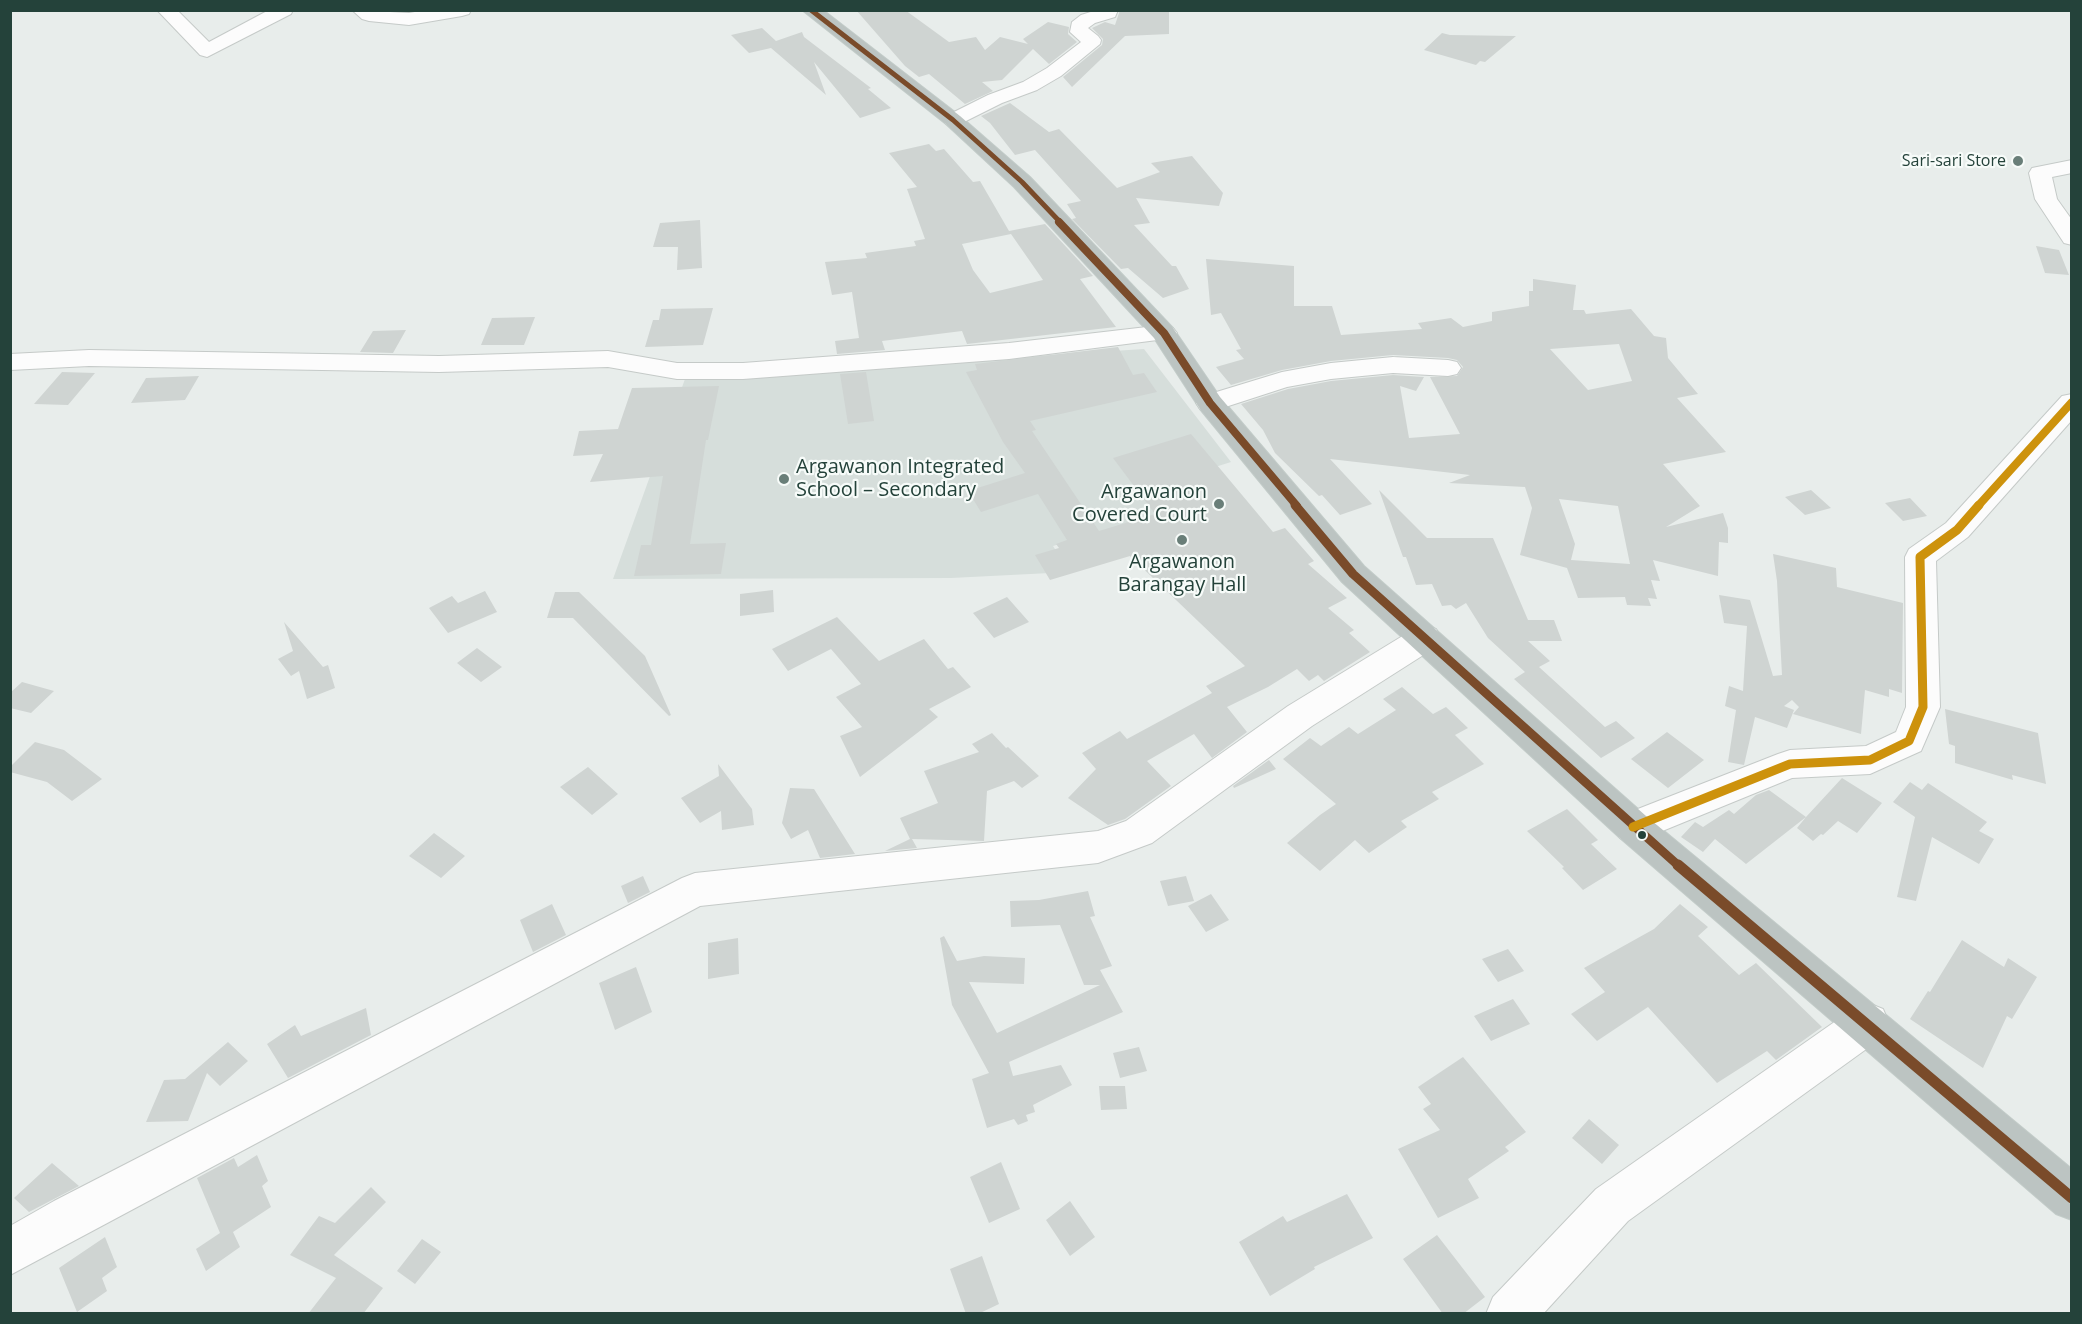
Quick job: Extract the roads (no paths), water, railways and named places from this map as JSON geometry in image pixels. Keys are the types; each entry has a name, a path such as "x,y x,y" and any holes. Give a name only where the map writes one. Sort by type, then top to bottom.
{"highway":[{"path":"811,10 953,120 1022,182 1164,333 1210,403 1353,574 1633,827 1868,1023 2072,1198"}],"street":[{"path":"166,10 207,51 280,12"},
{"path":"361,10 369,15 409,19 462,10"},
{"path":"953,120 995,99 1030,86 1054,72 1090,44 1091,40 1079,32 1079,26 1088,19 1108,13 1109,10"},
{"path":"185,30 280,12"},
{"path":"2072,165 2040,173 2046,199 2072,238"},
{"path":"10,362 89,358 439,364 608,359 677,370 743,371 1009,351 1164,333"},
{"path":"1210,403 1282,380 1331,371 1393,365 1448,368"},
{"path":"1633,827 1790,764 1870,760 1909,741 1923,706 1920,557 1957,530 2072,402"},
{"path":"10,1252 70,1217 695,890 1098,847 1139,832 1300,716 1425,638"},
{"path":"1510,1314 1612,1205 1868,1023"}],"place":[{"name":"Sari-sari Store","path":"2018,161"},
{"name":"Argawanon Integrated School – Secondary","path":"784,479"},
{"name":"Argawanon Covered Court","path":"1219,504"},
{"name":"Argawanon Barangay Hall","path":"1182,540"}]}
